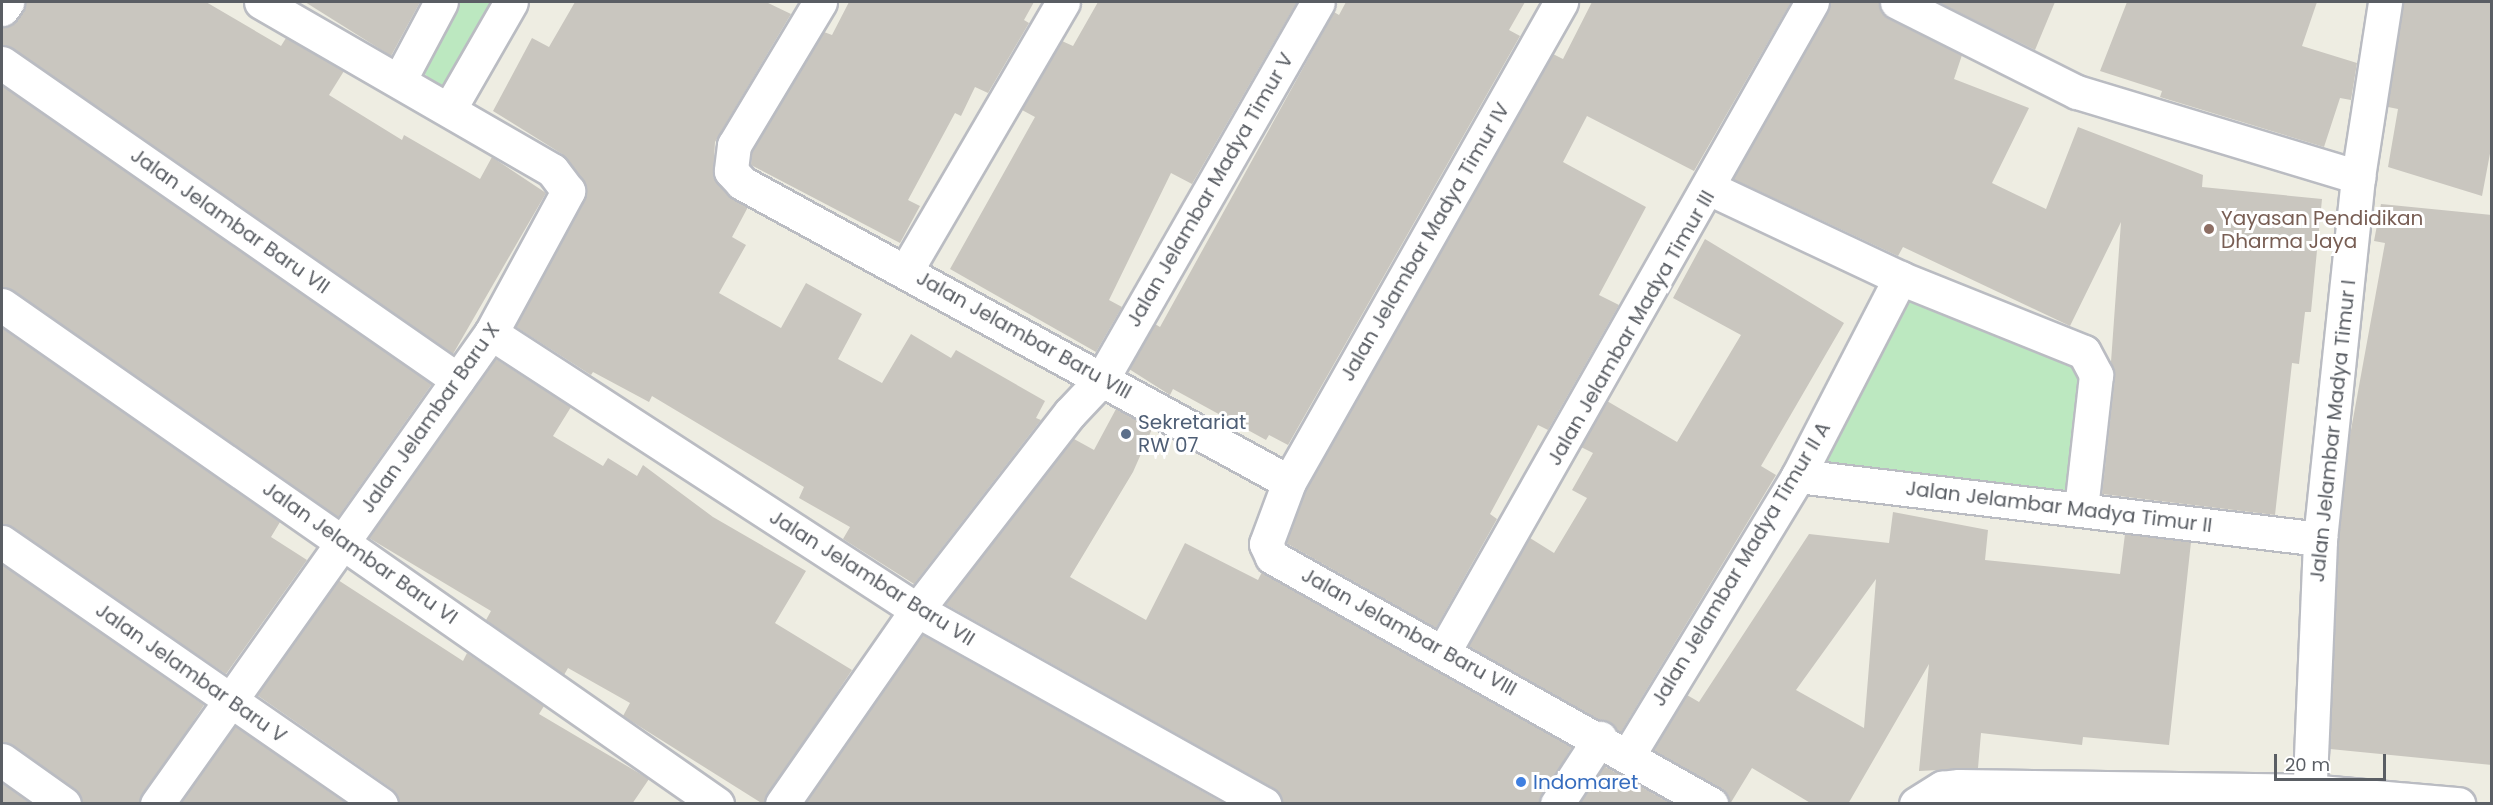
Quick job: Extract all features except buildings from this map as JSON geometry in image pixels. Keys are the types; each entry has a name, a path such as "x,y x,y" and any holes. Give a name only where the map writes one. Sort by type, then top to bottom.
{"street":[{"path":"2,9 7,2"},
{"path":"261,2 450,108 511,2"},
{"path":"400,79 441,2"},
{"name":"Jalan Jelambar Baru VIII","path":"820,2 734,145 731,171 742,183 907,269 1289,482 1267,552 1629,754 1711,804"},
{"path":"907,269 1063,2"},
{"name":"Jalan Jelambar Madya Timur V","path":"782,804 917,610 1070,413 1102,379 1318,2"},
{"name":"Jalan Jelambar Madya Timur IV","path":"1289,482 1561,2"},
{"name":"Jalan Jelambar Madya Timur III","path":"1444,651 1711,189 1812,2"},
{"path":"1897,2 2077,92 2358,177"},
{"name":"Jalan Jelambar Madya Timur I","path":"2309,797 2320,539 2358,177 2385,2"},
{"name":"Jalan Jelambar Baru VII","path":"2,63 458,380"},
{"name":"Jalan Jelambar Baru X","path":"156,804 491,333 566,203 565,182 552,170 450,108"},
{"path":"1711,189 1900,278 2076,346 2093,362 2096,375 2081,510"},
{"name":"Jalan Jelambar Madya Timur II A","path":"1629,754 1798,476 1900,278"},
{"name":"Jalan Jelambar Baru VI","path":"2,305 344,541 717,804"},
{"name":"Jalan Jelambar Baru VII","path":"491,333 917,610 1264,804"},
{"name":"Jalan Jelambar Madya Timur II","path":"1798,476 2320,539"},
{"name":"Jalan Jelambar Baru V","path":"2,542 381,804"},
{"path":"1557,804 1600,738"},
{"path":"2,760 64,804"},
{"path":"1916,804 1942,788 1959,786 2458,804"}],"green space":[{"path":"443,2 497,2 444,91 411,62"},
{"path":"1903,296 2093,362 2070,507 1817,468"}],"place":[{"name":"Yayasan Pendidikan Dharma Jaya","path":"2209,229"},
{"name":"Sekretariat RW 07","path":"1126,434"},
{"name":"Indomaret","path":"1521,782"}]}
